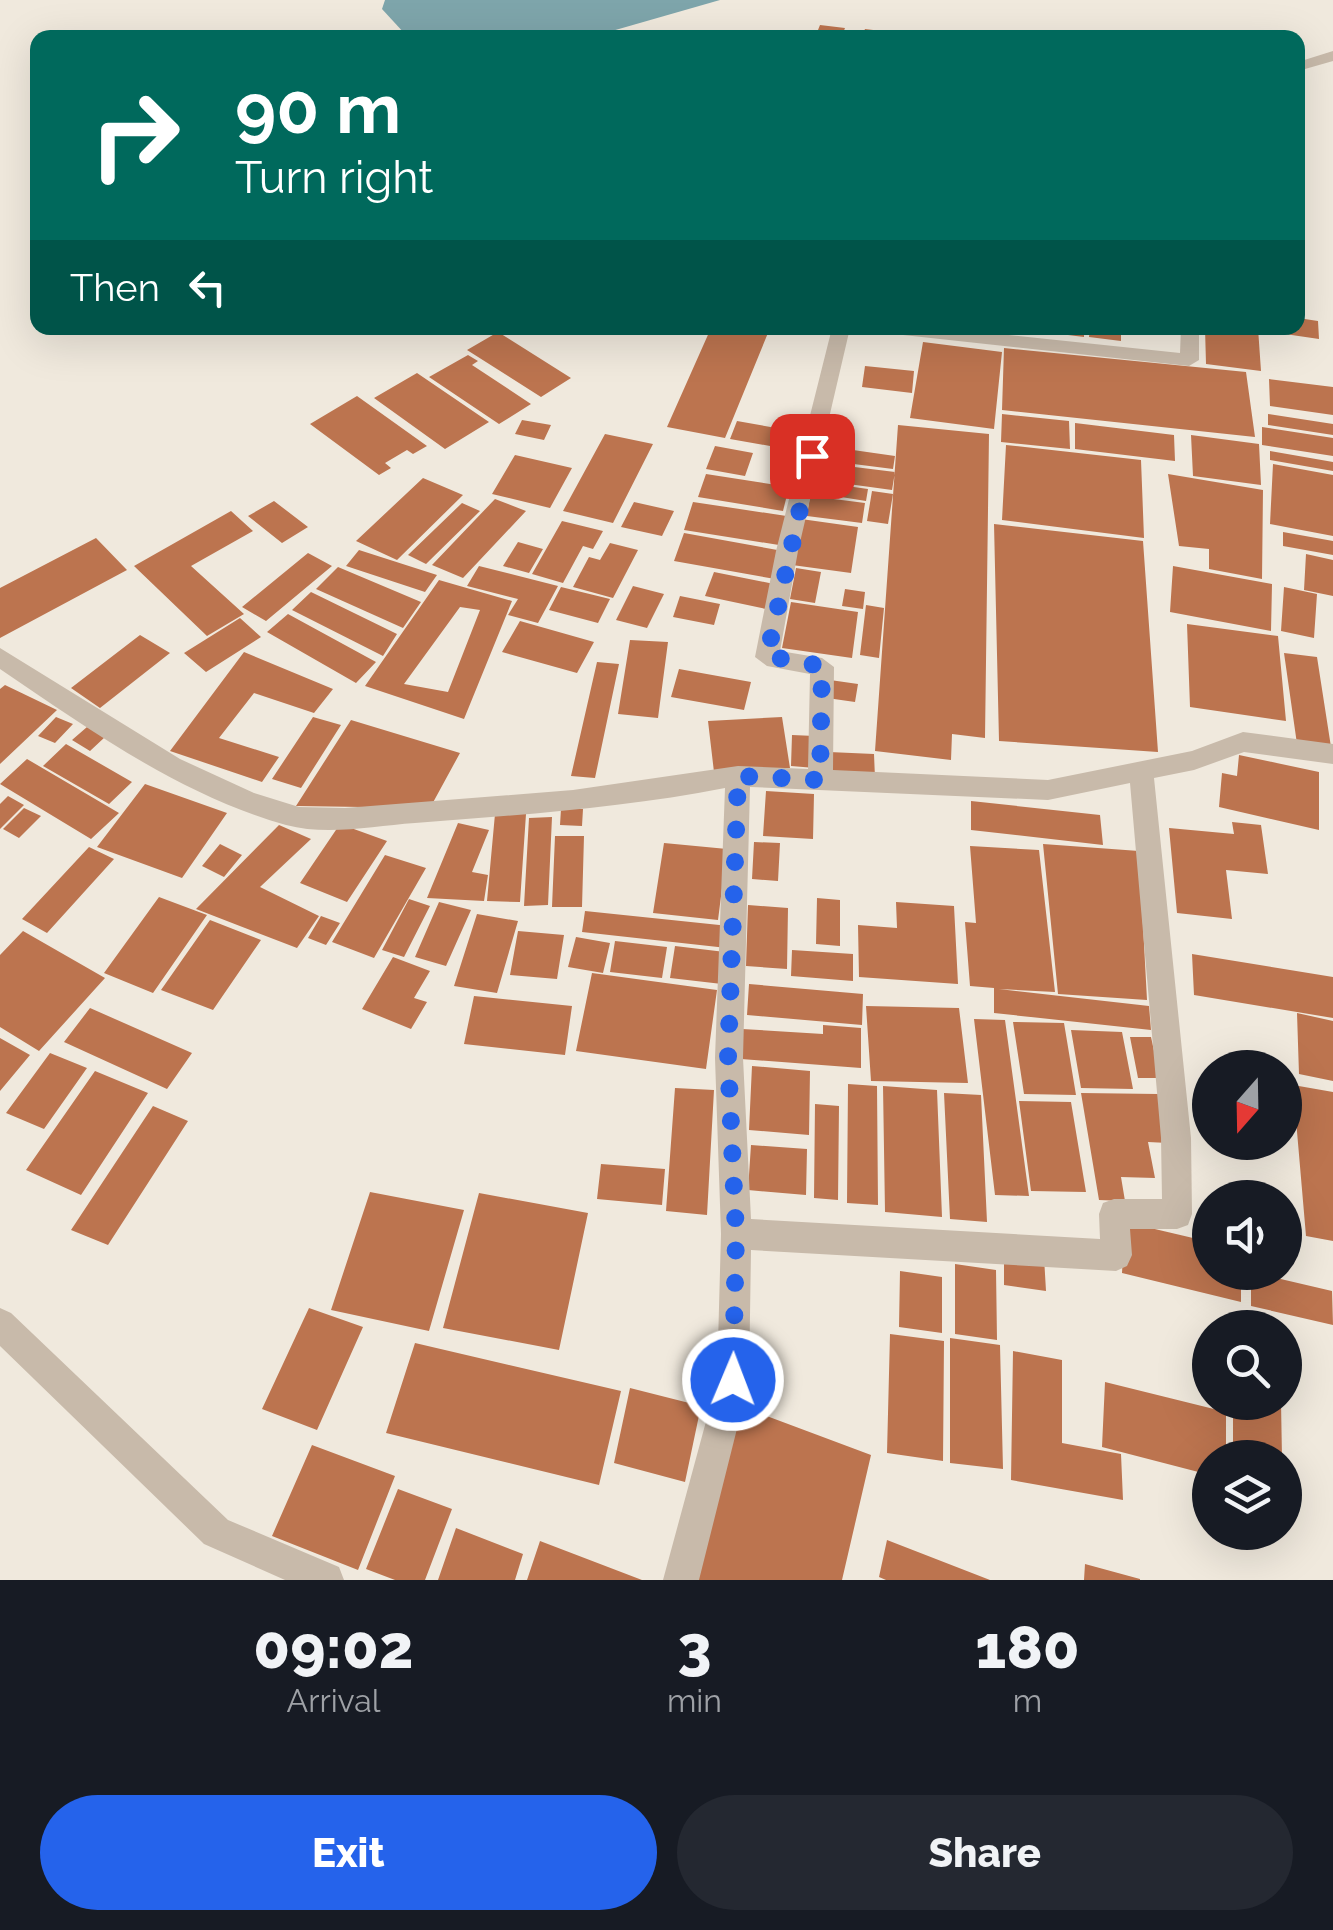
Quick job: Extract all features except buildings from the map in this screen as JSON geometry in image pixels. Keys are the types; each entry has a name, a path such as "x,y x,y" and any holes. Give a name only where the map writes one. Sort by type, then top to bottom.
{"street":[{"path":"1305,66 1333,56"},
{"path":"820,780 822,666 767,656 787,551 839,335"},
{"path":"959,335 1189,360 1190,335"},
{"path":"0,657 168,768 289,816 352,816 498,806 675,789 738,776 1048,790 1194,760 1243,742 1333,754"},
{"path":"736,1234 1116,1254 1114,1214 1177,1214 1176,1138 1141,771"},
{"path":"682,1580 733,1380 736,1234 728,1058 738,776"},
{"path":"0,1324 216,1532 326,1580"}],"water":[{"path":"385,0 720,0 615,30 401,30 382,9"}],"route":[{"path":"733,1380 736,1234 728,1058 738,776 820,780 822,666 767,656 787,551 812,456"}]}
